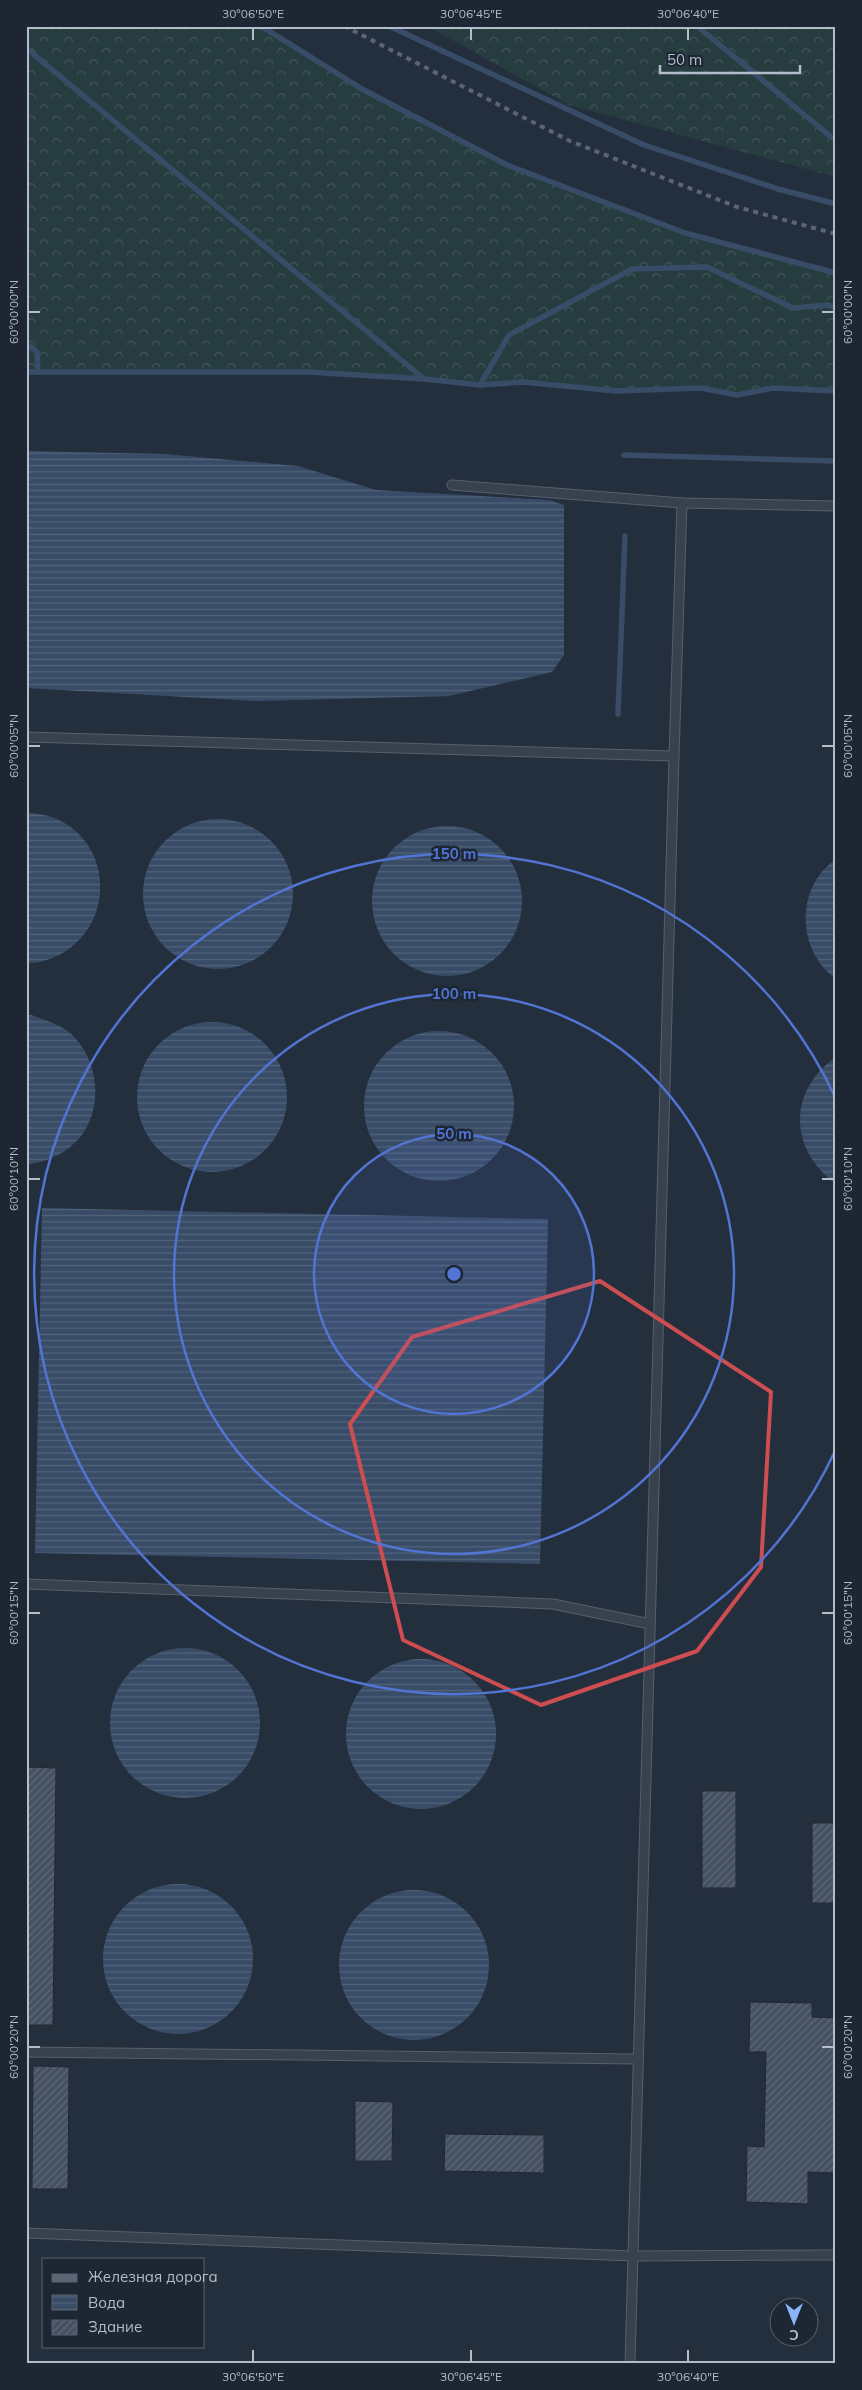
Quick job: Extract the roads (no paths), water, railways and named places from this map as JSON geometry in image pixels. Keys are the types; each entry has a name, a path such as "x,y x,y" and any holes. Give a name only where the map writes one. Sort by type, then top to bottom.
{"lane":[{"path":"452,485 682,503 836,506"},
{"path":"630,2364 682,503"},
{"path":"26,736 674,756"},
{"path":"26,1584 553,1604 650,1624"},
{"path":"26,2052 638,2059"},
{"path":"26,2233 633,2256 836,2255"}],"water":[{"path":"26,451 164,454 298,466 376,490 549,500 564,505 564,655 552,672 449,696 258,701 26,688"},
{"path":"26,813 52,817 73,829 88,846 97,866 100,889 96,912 85,933 62,954 36,963 26,963"},
{"path":"218,819 247,825 271,841 287,865 293,894 287,923 271,947 247,963 218,969 189,963 165,947 149,923 143,894 149,865 165,841 189,825"},
{"path":"447,826 476,832 500,848 516,872 522,901 516,930 500,954 476,970 447,976 418,970 394,954 378,930 372,901 378,872 394,848 418,832"},
{"path":"836,859 836,979 823,967 813,952 808,936 806,919 807,902 813,885 823,871"},
{"path":"31,1015 49,1021 75,1038 91,1064 95,1095 93,1110 88,1124 80,1137 69,1148 54,1157 26,1165 26,1016"},
{"path":"212,1022 241,1028 265,1044 281,1068 287,1097 281,1126 265,1150 241,1166 212,1172 183,1166 159,1150 143,1126 137,1097 143,1068 159,1044 183,1028"},
{"path":"439,1031 468,1037 492,1053 508,1077 514,1106 508,1135 492,1159 468,1175 439,1181 410,1175 386,1159 370,1135 364,1106 370,1077 386,1053 410,1037"},
{"path":"836,1057 836,1184 820,1170 809,1155 802,1138 800,1120 802,1103 809,1086 820,1071"},
{"path":"42,1208 548,1219 540,1564 35,1553"},
{"path":"185,1648 214,1654 238,1670 254,1694 260,1723 254,1752 238,1776 214,1792 185,1798 156,1792 132,1776 116,1752 110,1723 116,1694 132,1670 156,1654"},
{"path":"421,1659 450,1665 474,1681 490,1705 496,1734 490,1763 474,1787 450,1803 421,1809 392,1803 368,1787 352,1763 346,1734 352,1705 368,1681 392,1665"},
{"path":"178,1884 207,1890 231,1906 247,1930 253,1959 247,1988 231,2012 207,2028 178,2034 149,2028 125,2012 109,1988 103,1959 109,1930 125,1906 149,1890"},
{"path":"414,1890 443,1896 467,1912 483,1936 489,1965 483,1994 467,2018 443,2034 414,2040 385,2034 361,2018 345,1994 339,1965 345,1936 361,1912 385,1896"}],"waterway":[{"path":"261,26 362,89 507,165 685,233 836,273"},
{"path":"389,26 644,145 778,189 836,204"},
{"path":"697,26 836,141"},
{"path":"26,48 424,379"},
{"path":"480,385 509,335 632,269 707,267 793,308 827,305 836,307"},
{"path":"26,343 37,352 38,372"},
{"path":"26,372 308,372 424,379 480,385 523,382 616,391 701,388 737,395 773,388 836,391"},
{"path":"624,455 836,461"},
{"path":"618,714 625,536"}],"railway":[{"path":"344,26 570,141 737,207 836,234"}]}
